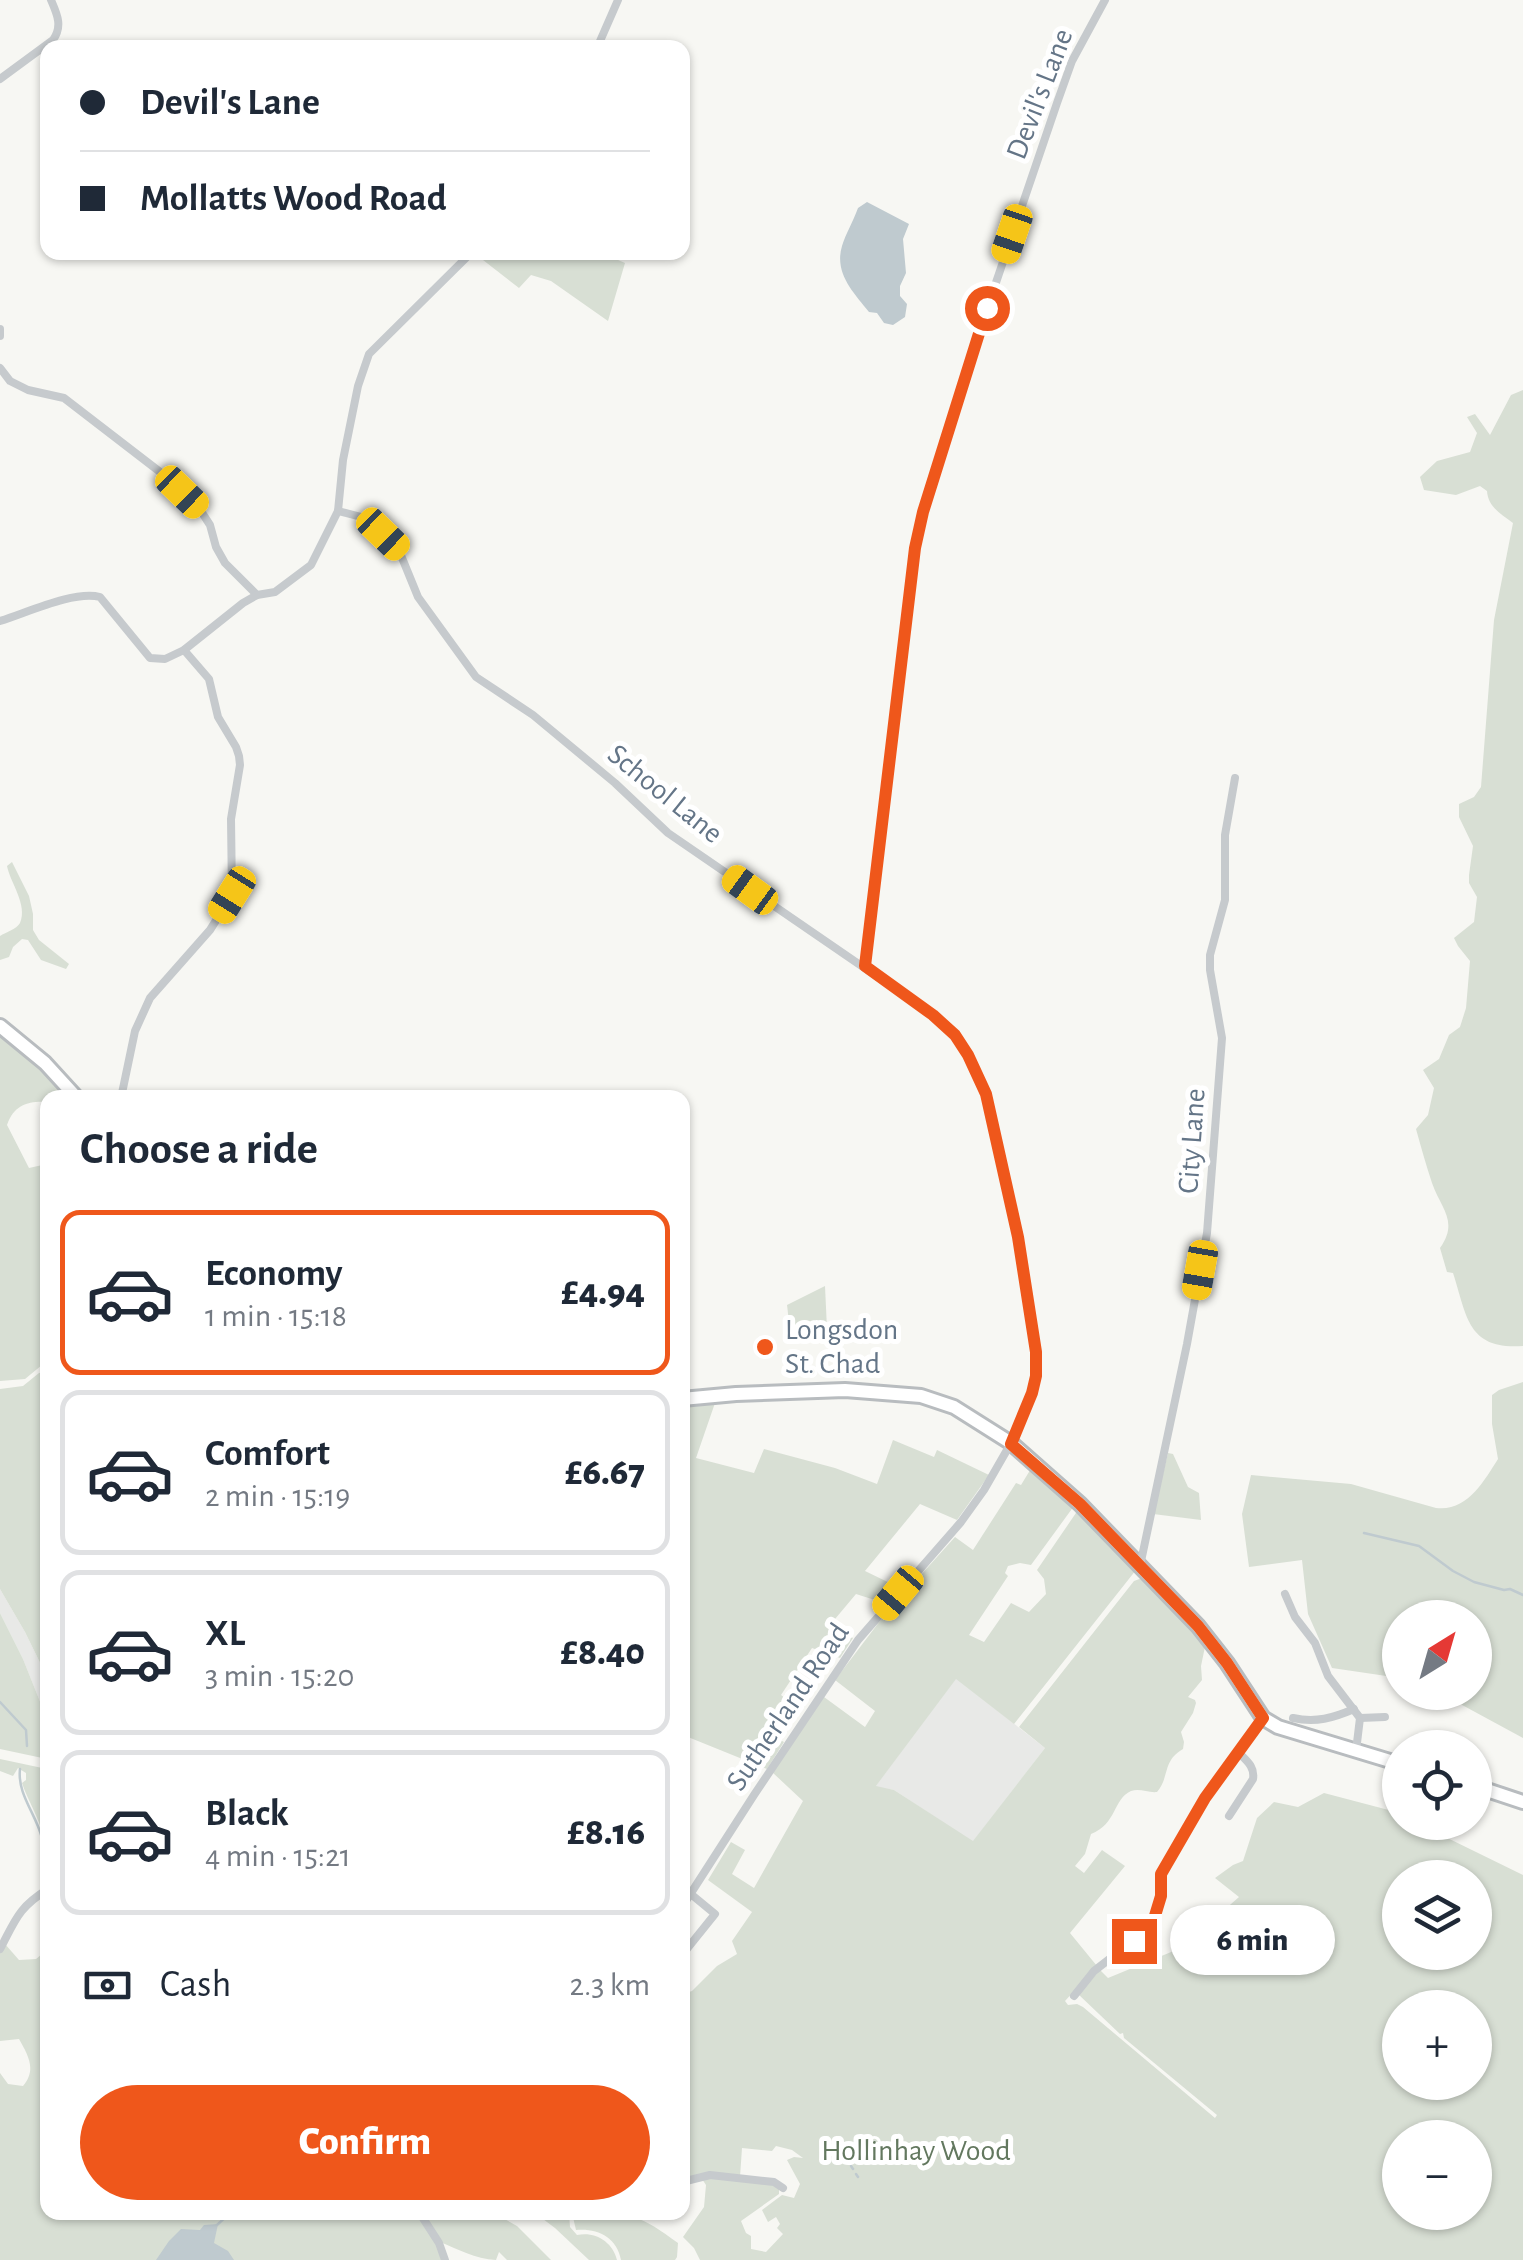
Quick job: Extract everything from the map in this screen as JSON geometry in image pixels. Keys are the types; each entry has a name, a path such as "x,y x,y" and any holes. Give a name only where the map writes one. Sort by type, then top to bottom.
{"highway":[{"path":"0,1026 69,1090"},
{"path":"690,1399 795,1391 895,1393 954,1406 1011,1444 1060,1485 1198,1626 1263,1718 1382,1759"},
{"path":"1492,1792 1523,1802"}],"street":[{"path":"51,0 58,17 58,33 53,40"},
{"path":"600,40 618,0"},
{"name":"Devil's Lane","path":"865,966 915,548 923,512 987,308 1072,60 1105,0"},
{"path":"0,79 40,50"},
{"path":"0,620 76,596 100,597 150,658 158,660 184,650 243,602 275,592 311,564 338,511 343,460 358,386 369,354 464,260"},
{"path":"0,368 10,381 28,390 64,398 164,474 199,508 225,564 257,595"},
{"name":"School Lane","path":"338,511 368,520 398,548 418,598 476,677 533,715 668,833 865,966 955,1035 986,1094 1018,1237 1036,1352 1032,1393 1011,1444"},
{"path":"123,1090 135,1031 150,998 210,930 232,895 231,819 239,756 218,717 209,679 184,650"},
{"name":"City Lane","path":"1140,1566 1207,1233 1222,1038 1210,955 1225,900 1225,835 1236,778"},
{"name":"Sutherland Road","path":"690,1897 858,1640 961,1522 1011,1444"},
{"path":"1285,1594 1295,1617 1315,1643 1328,1676 1357,1714 1356,1751"},
{"path":"1293,1718 1308,1722 1357,1714 1385,1717"},
{"path":"1074,1996 1094,1971 1147,1930 1158,1908 1161,1874 1205,1798 1263,1718"},
{"path":"1230,1816 1253,1780 1254,1772 1239,1753"},
{"path":"0,1949 16,1917 40,1894"},
{"path":"690,1945 714,1914 692,1894"},
{"path":"690,2180 710,2175 774,2182 782,2188"},
{"path":"424,2220 446,2260"}],"shaded area":[{"path":"867,202 909,224 903,239 906,273 900,286 900,296 907,304 905,317 893,325 869,312 846,282 841,265 845,237 858,208"},
{"path":"0,1589 40,1663 40,1702 23,1659 0,1613"},
{"path":"956,1678 1045,1748 973,1842 894,1790 875,1787"},
{"path":"218,2224 214,2243 234,2260 156,2260 181,2229 200,2230 204,2225"}],"green space":[{"path":"483,260 625,263 608,321 551,281 531,275 519,288"},
{"path":"1523,390 1523,1346 1504,1346 1490,1342 1472,1327 1453,1273 1447,1272 1440,1248 1448,1222 1416,1129 1428,1115 1434,1088 1423,1070 1439,1059 1449,1035 1460,1027 1466,1008 1470,961 1454,938 1474,922 1477,897 1469,883 1473,846 1459,817 1459,804 1474,797 1481,787 1494,620 1513,523 1496,510 1487,491 1480,486 1456,495 1424,490 1420,477 1437,461 1470,452 1477,433 1467,417 1475,414 1490,435 1511,395"},
{"path":"12,862 29,896 33,930 39,940 69,964 66,969 41,960 28,940 22,939 9,957 0,960 0,936 19,925 22,916 7,866"},
{"path":"0,1033 35,1059 63,1090 40,1090 40,1102 22,1106 7,1125 29,1168 40,1166 40,1367 25,1379 0,1381"},
{"path":"825,1286 827,1329 790,1330 787,1305"},
{"path":"39,1373 40,1663 0,1589 0,1389 23,1386"},
{"path":"1523,1382 1523,1738 1471,1710 1492,1710 1492,1600 1382,1600 1382,1675 1332,1668 1308,1614 1302,1560 1249,1567 1242,1514 1251,1475 1351,1484 1436,1508 1457,1505 1473,1493 1498,1459 1492,1395"},
{"path":"715,1403 696,1458 754,1473 764,1449 877,1484 893,1440 934,1457 937,1450 989,1475 957,1520 920,1504 865,1571 898,1587 881,1602 856,1594 830,1625 853,1638 840,1658 812,1648 781,1695 785,1698 773,1717 771,1735 784,1742 767,1769 690,1738 690,1405"},
{"path":"1168,1453 1173,1454 1188,1487 1199,1493 1201,1520 1153,1514"},
{"name":"Hollinhay Wood","path":"1032,1467 1074,1506 1031,1565 1008,1566 1008,1576 969,1635 984,1642 1011,1603 1029,1612 1046,1594 1044,1579 1037,1570 1078,1510 1136,1570 1014,1724 956,1679 876,1786 894,1790 973,1841 1045,1748 1019,1727 1134,1581 1148,1581 1206,1642 1202,1680 1188,1697 1196,1703 1181,1732 1183,1749 1172,1759 1157,1792 1134,1790 1125,1795 1106,1824 1091,1834 1085,1854 1075,1866 1084,1873 1102,1850 1125,1866 1070,1933 1097,1966 1065,2001 1083,2007 1215,2118 1217,2115 1078,1994 1100,1970 1108,1978 1227,1929 1215,1918 1239,1897 1215,1878 1243,1861 1257,1818 1274,1802 1298,1807 1324,1793 1382,1808 1382,1840 1452,1840 1523,1875 1523,2260 700,2260 683,2237 704,2207 706,2185 702,2179 709,2176 771,2183 779,2189 779,2194 741,2221 751,2236 751,2249 766,2252 783,2234 777,2228 780,2224 776,2217 768,2222 762,2210 782,2195 794,2198 800,2184 787,2160 803,2158 776,2146 772,2151 742,2148 740,2177 710,2172 690,2176 690,1992 717,1966 737,1954 732,1941 752,1912 708,1880 731,1842 745,1850 732,1874 754,1888 803,1801 772,1772 824,1697 865,1727 875,1711 835,1680 883,1617 955,1537 973,1550 1016,1483 1021,1485"},
{"path":"0,1613 40,1702 40,1758 0,1749"},
{"path":"0,1759 40,1768 40,1826 22,1783 26,1773 18,1768 13,1776 0,1771"},
{"path":"5,1944 19,1960 40,1956 40,2220 506,2220 551,2260 507,2260 499,2252 496,2260 488,2259 440,2242 444,2260 0,2260 0,2073 8,2084 23,2086 30,2068 19,2039 0,2041 0,1952"},
{"path":"544,2220 570,2220 577,2235 602,2239 617,2260 589,2260"},
{"path":"574,2220 641,2220 678,2243 677,2257 621,2260 615,2245 605,2236 576,2230"}],"waterway":[{"path":"1364,1533 1419,1546 1474,1582 1523,1595"},
{"path":"0,1702 26,1730 27,1746"},
{"path":"20,1769 21,1787 40,1833"},
{"path":"217,2225 222,2220"}],"place":[{"name":"Longsdon St. Chad","path":"765,1347"}],"route":[{"path":"987,308 915,548 865,966 955,1035 986,1094 1018,1237 1036,1352 1032,1393 1011,1444 1080,1504 1198,1626 1263,1718 1205,1798 1161,1874 1161,1896 1154,1919 1134,1941"}]}
